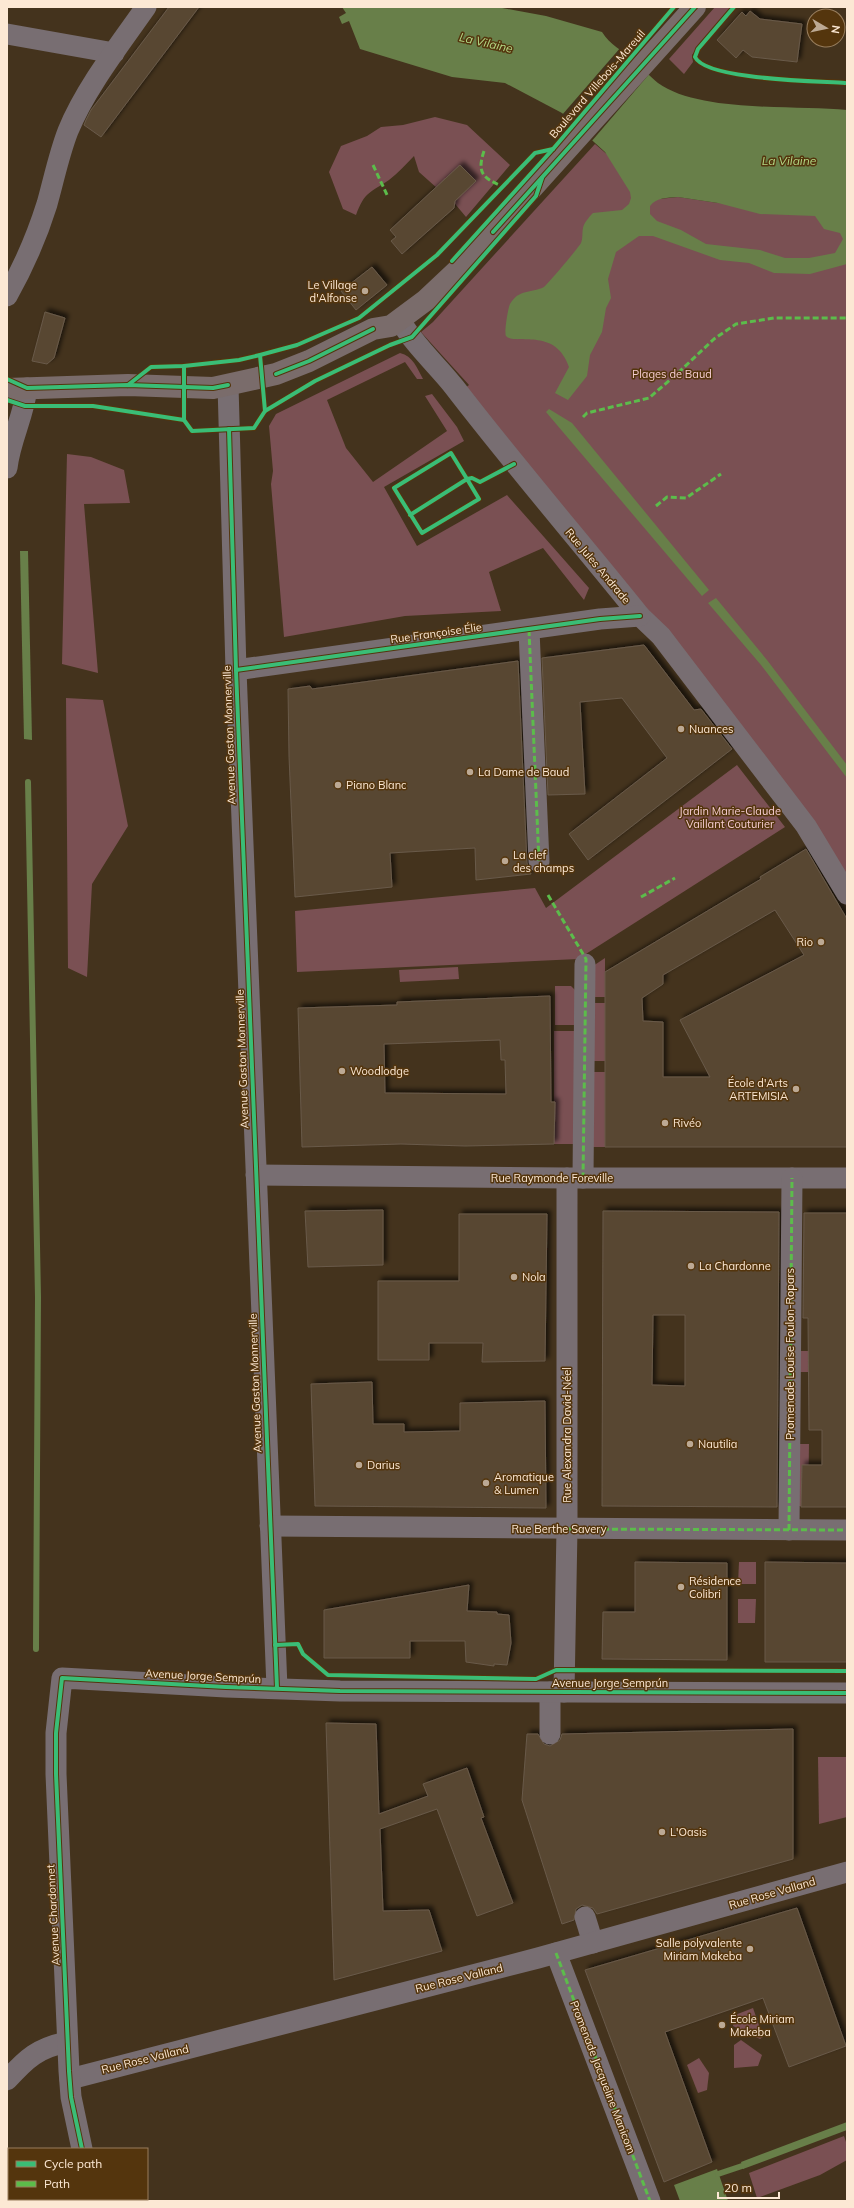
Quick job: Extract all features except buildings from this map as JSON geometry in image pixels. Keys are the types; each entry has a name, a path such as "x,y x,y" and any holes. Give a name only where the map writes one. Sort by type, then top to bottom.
{"main road":[{"name":"Boulevard Villebois-Mareuil","path":"643,54 674,7"},
{"name":"Boulevard Villebois-Mareuil","path":"373,329 391,326 400,320 426,300 460,268 643,54 695,7"},
{"name":"Boulevard Villebois-Mareuil","path":"373,329 385,315 413,296 452,260 577,130"},
{"path":"17,388 128,385 213,388 228,386 276,374 309,361 373,329"}],"street":[{"path":"7,296 34,241 69,130 77,111 114,53 146,7"},
{"path":"7,34 114,53"},
{"name":"Rue Jules Andrade","path":"400,320 412,338 437,365 514,464 640,616 661,636 806,826 847,894"},
{"name":"Avenue Gaston Monnerville","path":"228,386 236,670 277,1688"},
{"path":"7,468 9,450 25,406 17,388"},
{"name":"Rue Françoise Élie","path":"236,670 640,616"},
{"path":"529,630 539,862"},
{"name":"Rue Alexandra David-Néel","path":"550,1734 557,1692 566,1529 575,1178 585,964"},
{"name":"Rue Raymonde Foreville","path":"256,1175 575,1178 847,1178"},
{"name":"Promenade Louise Foulon-Ropars","path":"789,1530 792,1178"},
{"name":"Rue Berthe Savery","path":"270,1526 847,1530"},
{"name":"Avenue Jorge Semprún","path":"62,1678 277,1688 557,1692 847,1693"},
{"name":"Avenue Chardonnet","path":"62,1678 56,1733 56,1774 67,2042 75,2120 82,2148"},
{"name":"Rue Rose Valland","path":"70,2079 556,1953 847,1872"},
{"path":"585,1917 593,1943"},
{"name":"Promenade Jacqueline Manicom","path":"556,1953 650,2201"},
{"path":"7,2080 27,2058 45,2048 67,2042"}],"green space":[{"path":"715,7 732,7 692,55 693,62 684,74 669,59"},
{"path":"435,117 467,125 510,165 466,217 456,205 419,172 414,156 389,180 365,197 356,215 343,209 329,172 341,146 367,136 381,127 403,125"},
{"name":"Plages de Baud","path":"595,144 659,199 678,197 718,203 847,207 847,877 460,392 469,385 421,332 433,322"},
{"path":"400,353 411,360 417,367 423,379 417,379 405,362 327,400 346,448 373,482 447,431 425,396 432,394 457,427 464,441 384,487 417,546 507,495 589,588 584,600 543,548 489,572 501,611 405,616 284,637 271,484 273,471 269,426 276,414"},
{"path":"67,454 91,457 124,470 130,503 84,504 98,673 62,664"},
{"path":"66,698 103,700 128,826 92,884 87,977 68,968"},
{"name":"Jardin Marie-Claude Vaillant Couturier","path":"737,765 785,827 578,959 297,972 295,911 535,888 546,908"},
{"path":"605,958 605,997 592,997 593,966"},
{"path":"458,967 459,979 400,982 399,970"},
{"path":"555,986 571,986 579,994 579,1025 555,1025"},
{"path":"592,1003 605,1003 605,1061 592,1061"},
{"path":"554,1031 579,1031 579,1144 554,1144"},
{"path":"592,1072 605,1072 605,1147 591,1147"},
{"path":"794,1351 847,1351 809,1372 794,1372"},
{"path":"794,1444 809,1444 808,1506 794,1506"},
{"path":"739,1562 756,1562 756,1584 738,1584"},
{"path":"738,1599 756,1599 755,1623 738,1623"},
{"path":"818,1757 847,1757 847,1817 819,1824"},
{"path":"753,2008 763,2037 760,2039 733,2026 735,2015"},
{"path":"741,2040 762,2055 758,2066 734,2068 734,2045"},
{"path":"699,2058 709,2073 707,2090 698,2093 687,2065"},
{"path":"844,2136 847,2145 847,2160 820,2175 757,2198 749,2173"}],"water":[{"name":"La Vilaine","path":"342,7 497,7 546,16 602,32 612,44 634,60 655,81 676,93 698,99 749,106 847,110 847,264 810,274 774,273 749,263 720,260 653,236 639,236 616,252 608,279 611,298 606,308 602,332 590,355 587,376 568,400 555,393 569,367 563,354 555,346 545,342 536,340 511,339 506,336 509,306 521,293 544,287 581,243 584,226 593,213 622,210 629,204 631,198 630,192 605,152 562,113 505,83 452,77 360,49 349,21 342,24 339,17 346,13","holes":["678,197 718,203 760,214 815,216 824,229 840,233 843,239 835,253 809,258 785,258 760,250 706,244 681,230 657,221 650,214 650,206 662,198"]},
{"path":"549,409 572,423 709,590 702,596 546,412"},
{"path":"20,551 28,551 32,740 24,739"},
{"path":"716,598 767,660 847,765 847,778 761,665 708,603"},
{"path":"847,2122 847,2130 743,2169 741,2162"},
{"path":"717,2169 728,2201 680,2201 674,2185"}],"pier":[{"path":"621,47 651,72 591,142 562,115"}],"waterway":[{"path":"28,782 38,1297 36,1649"},
{"path":"718,2174 742,2166"}],"marked path":[{"path":"484,151 481,164 483,173 490,180 502,186"},
{"path":"373,165 388,197"},
{"path":"583,417 587,413 649,398 714,339 736,324 774,318 847,318"},
{"path":"656,506 667,497 686,498 721,474"},
{"path":"529,630 539,862"},
{"path":"641,897 675,878"},
{"path":"548,895 586,959 583,1178"},
{"path":"789,1530 792,1178"},
{"path":"567,1529 847,1530"},
{"path":"556,1953 650,2201"}],"cycle path":[{"path":"452,261 553,149 674,7"},
{"path":"493,232 695,7"},
{"path":"734,7 698,49 695,57 703,65 740,75 789,80 845,83"},
{"path":"128,385 151,367 184,366 239,360 297,345 359,318 437,255 535,153 553,149"},
{"path":"7,400 25,406 93,406 184,420 192,431 254,428 265,411 315,381 390,345 412,337 536,196 542,178"},
{"path":"276,374 309,361 373,329"},
{"path":"260,355 265,411"},
{"path":"184,366 184,420"},
{"path":"7,379 27,388 128,385 213,388 228,385"},
{"path":"229,429 236,670 277,1688"},
{"path":"410,515 467,479 479,499 422,533 394,488 451,453 467,479 472,478 480,482 514,464"},
{"path":"236,670 600,619 640,616"},
{"path":"275,1645 298,1644 303,1654 328,1675 536,1679 556,1670 847,1671"},
{"path":"82,2148 71,2097 69,2071 56,1774 56,1733 62,1678 226,1687 340,1691 847,1693"}],"place":[{"name":"Le Village d'Alfonse","path":"365,291"},
{"name":"Nuances","path":"681,729"},
{"name":"La Dame de Baud","path":"470,772"},
{"name":"Piano Blanc","path":"338,785"},
{"name":"La clef des champs","path":"505,861"},
{"name":"Rio","path":"821,942"},
{"name":"Woodlodge","path":"342,1071"},
{"name":"École d'Arts ARTEMISIA","path":"796,1089"},
{"name":"Rivéo","path":"665,1123"},
{"name":"La Chardonne","path":"691,1266"},
{"name":"Nola","path":"514,1277"},
{"name":"Nautilia","path":"690,1444"},
{"name":"Darius","path":"359,1465"},
{"name":"Aromatique & Lumen","path":"486,1483"},
{"name":"Résidence Colibri","path":"681,1587"},
{"name":"L'Oasis","path":"662,1832"},
{"name":"Salle polyvalente Miriam Makeba","path":"750,1949"},
{"name":"École Miriam Makeba","path":"722,2025"}]}
